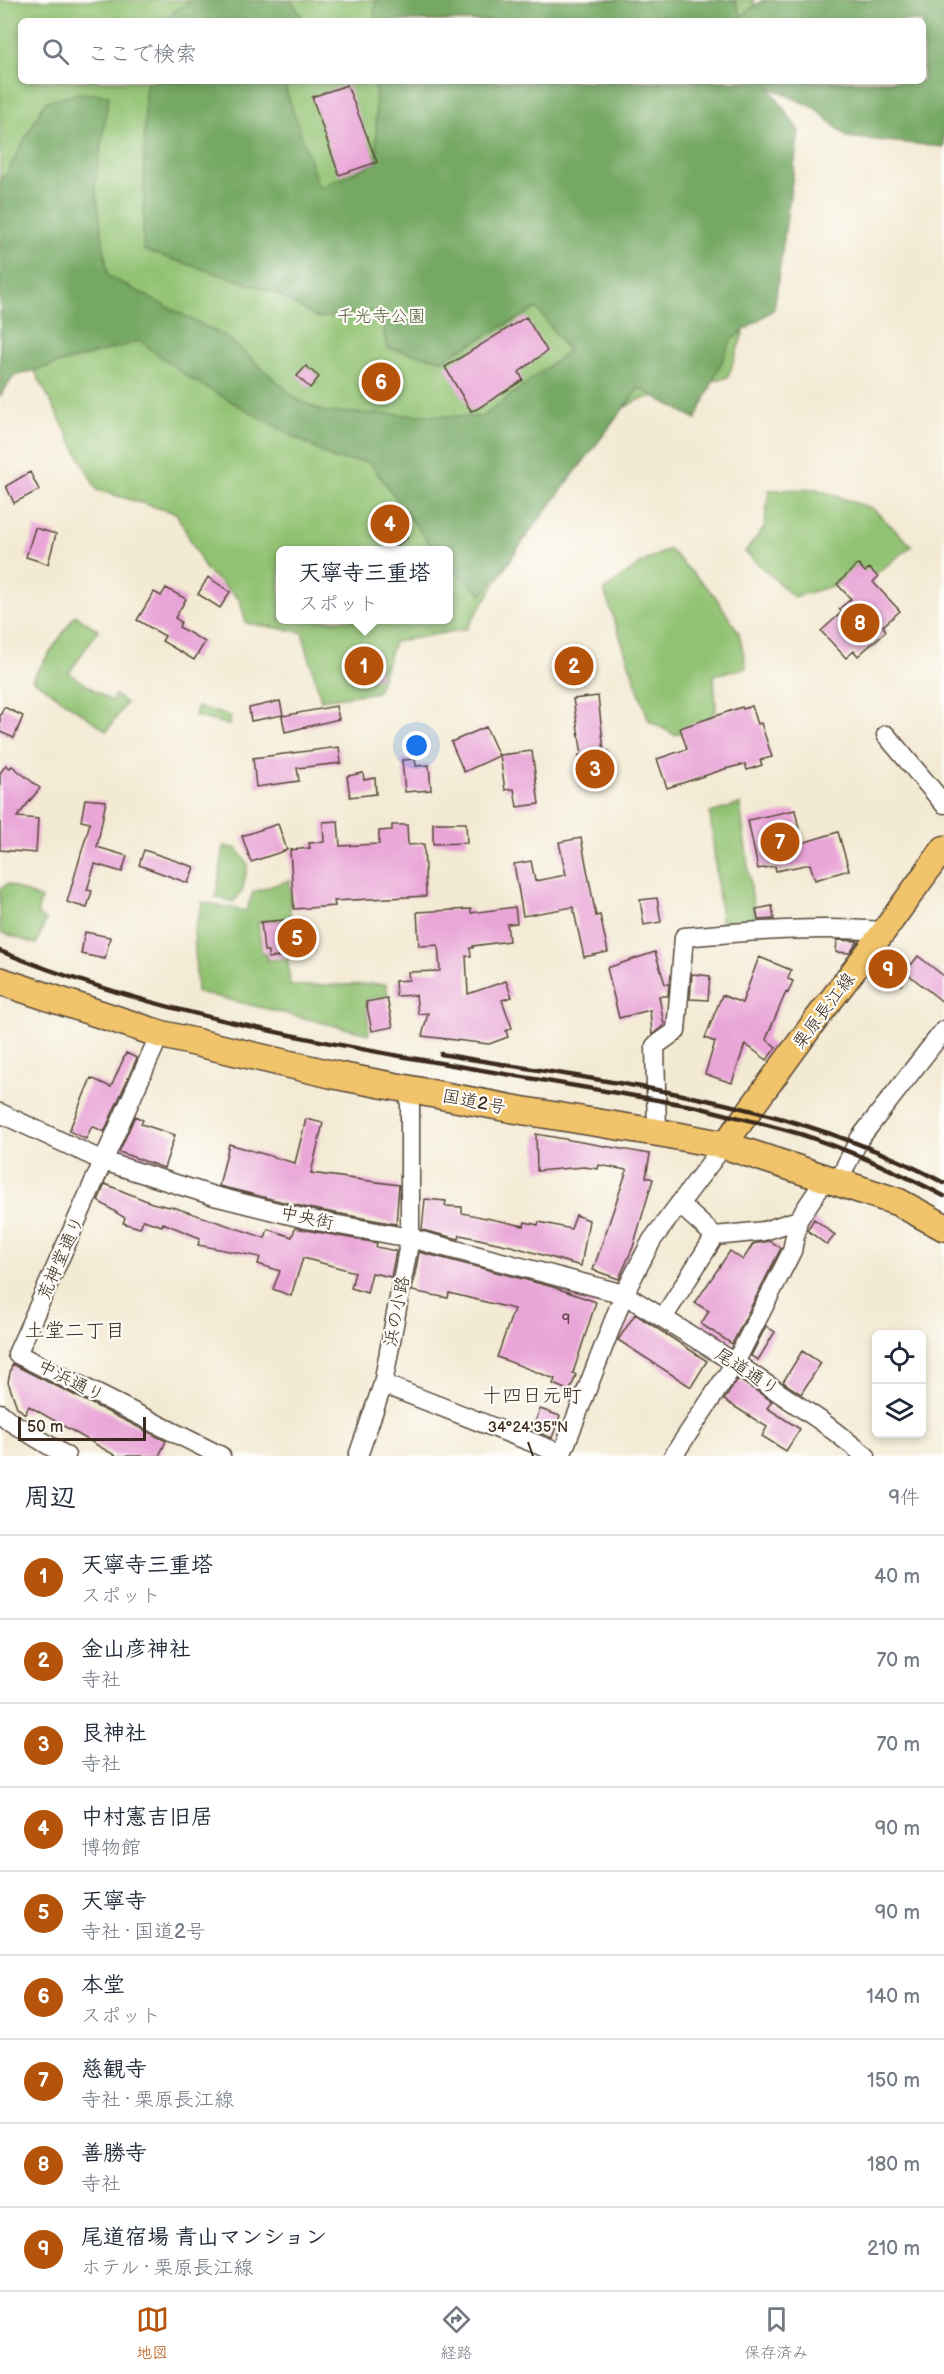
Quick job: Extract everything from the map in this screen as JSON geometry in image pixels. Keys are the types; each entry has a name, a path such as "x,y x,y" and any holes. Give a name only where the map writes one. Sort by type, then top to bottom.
{"highway":[{"name":"国道2号","path":"0,981 160,1034 339,1076 724,1145 898,1202 944,1227"}],"main road":[{"name":"栗原長江線","path":"724,1145 818,1017 885,932 944,848"}],"street":[{"path":"886,735 944,804"},
{"path":"657,1132 655,1047 676,1030 684,937 752,930 848,928 885,932"},
{"path":"673,1456 735,1363 792,1251 798,1220 846,1165 860,1138 944,1030"},
{"name":"荒神堂通り","path":"8,1357 103,1161 160,1034"},
{"name":"浜の小路","path":"358,1456 383,1384 411,1238 410,1090"},
{"name":"中央街","path":"0,1113 103,1161 214,1196 306,1220 411,1238 624,1294"},
{"path":"383,1384 561,1455 624,1294 652,1240 724,1145"},
{"path":"679,1204 715,1236 764,1231 798,1220"},
{"path":"663,1318 715,1236"},
{"name":"尾道通り","path":"624,1294 735,1363 821,1421 866,1456"},
{"name":"中浜通り","path":"8,1357 221,1456"},
{"path":"0,1413 66,1456"}],"green space":[{"name":"千光寺公園","path":"0,0 754,0 754,18 18,18 18,84 755,84 758,290 728,377 635,401 596,428 466,629 394,642 377,692 321,700 302,632 246,623 240,600 206,570 176,513 97,490 0,305"},
{"path":"190,0 291,0 301,15 300,18 166,18"},
{"name":"千光寺公園","path":"376,0 735,0 741,16 763,0 944,0 944,147 847,137 815,108 769,87 799,131 774,309 732,339 696,419 639,388 482,595 453,569 453,546 431,546 369,462 334,459 188,377 140,341 14,376 0,396 0,178 5,176 45,102 79,93 109,95 95,184 108,276 228,338 298,400 325,412 482,417 568,351 537,308 442,360 387,348 379,311 317,318 274,292 143,250 147,84 284,84 319,188 377,162 375,84 926,84 926,18 373,18"},
{"path":"816,489 873,509 912,546 877,573 794,597 745,552 764,528 769,490"},
{"path":"669,549 715,596 739,633 746,665 746,668 714,675 716,711 704,723 675,735 649,721 604,590 640,564"},
{"path":"75,615 98,630 69,673 111,701 115,695 126,703 107,731 32,679"},
{"path":"197,707 231,716 229,725 195,716"},
{"path":"740,804 756,926 722,928 710,813"},
{"path":"224,846 237,849 248,865 242,892 233,902 216,897"},
{"path":"290,880 290,919 258,922 262,954 266,954 267,960 288,959 290,986 386,984 388,996 366,1000 369,1034 197,992 194,931 203,902 246,911 253,892"},
{"path":"7,884 41,899 37,914 46,920 36,944 0,932 0,889"}],"building":[{"path":"347,85 377,162 339,175 312,97"},
{"path":"526,317 547,351 519,372 523,380 471,411 445,367"},
{"path":"306,366 319,377 310,388 297,376"},
{"path":"372,368 395,373 389,396 367,391"},
{"path":"30,472 39,490 14,503 6,486"},
{"path":"396,514 403,525 399,528 407,538 396,546 388,546 376,530"},
{"path":"35,528 56,534 48,564 26,557"},
{"path":"858,564 865,572 869,568 878,577 873,582 900,611 883,626 886,631 858,656 854,651 846,658 821,631 842,612 839,609 851,599 837,584"},
{"path":"208,577 230,592 220,608 198,594"},
{"path":"166,588 186,599 175,618 181,622 179,627 205,642 194,660 162,641 165,636 137,620 154,592 161,596"},
{"path":"378,651 380,678 351,680 349,653"},
{"path":"598,696 604,751 609,751 612,778 583,782 579,755 582,755 573,699"},
{"path":"280,701 283,715 251,721 249,708"},
{"path":"336,706 339,719 285,732 282,716"},
{"path":"752,706 758,724 761,723 772,757 760,760 762,765 747,770 745,764 667,788 657,759 687,749 680,728 742,707 743,709"},
{"path":"4,707 23,716 14,738 0,732 0,716"},
{"path":"486,727 499,756 464,772 451,742"},
{"path":"339,747 341,763 297,768 299,781 256,787 253,758"},
{"path":"532,751 539,804 517,807 514,789 505,790 500,755"},
{"path":"415,759 416,766 429,765 431,790 405,792 402,760"},
{"path":"6,765 10,768 12,766 40,788 17,817 38,819 36,853 0,850 0,773"},
{"path":"363,773 364,780 375,778 376,794 350,797 347,776"},
{"path":"85,799 106,801 97,847 127,856 122,872 95,864 87,890 92,891 87,908 67,902 90,823 81,821"},
{"path":"795,810 802,843 838,832 849,870 815,880 810,864 776,871 775,866 758,869 748,820"},
{"path":"338,821 340,846 379,844 379,831 392,830 392,825 407,825 408,845 424,844 426,896 334,901 335,906 294,909 290,850 310,848 309,843 324,842 323,822"},
{"path":"433,823 466,823 467,843 433,844"},
{"path":"278,824 287,850 251,862 242,836"},
{"path":"581,838 596,916 600,915 608,952 584,957 573,907 523,916 514,864 531,861 535,881 566,875 559,842"},
{"path":"144,850 194,867 188,883 139,865"},
{"path":"657,898 661,922 644,925 640,900"},
{"path":"772,906 774,919 758,920 756,909"},
{"path":"515,907 517,923 507,924 509,941 473,946 470,948 471,956 466,956 468,994 506,981 512,997 502,1000 512,1028 506,1031 508,1037 489,1044 422,1036 428,1013 418,1014 416,995 396,996 395,981 409,980 408,972 440,971 438,945 419,946 417,912 471,909 471,913"},
{"path":"296,919 299,948 290,949 291,956 268,958 268,951 264,951 261,922"},
{"path":"85,932 110,937 105,959 81,954"},
{"path":"837,940 858,941 850,953 836,952"},
{"path":"892,951 911,965 918,956 944,976 944,1003 909,975 901,985 879,968"},
{"path":"655,952 665,984 669,984 668,996 659,996 664,1025 652,1035 650,1010 619,1018 607,968"},
{"path":"759,957 791,970 788,979 793,981 766,1039 776,1047 767,1060 745,1044 732,1083 705,1074 715,1042 705,1038 722,995 742,1003"},
{"path":"692,974 710,976 708,1000 690,999"},
{"path":"387,998 393,1027 372,1031 366,1002"},
{"path":"126,1053 137,1058 104,1132 92,1126 86,1139 69,1131 91,1078 111,1087"},
{"path":"135,1116 143,1120 141,1124 175,1135 164,1168 119,1152"},
{"path":"306,1119 323,1123 311,1173 399,1185 396,1224 308,1208 219,1186 229,1144 295,1163"},
{"path":"536,1134 650,1154 646,1177 653,1179 633,1247 619,1279 593,1270 627,1170 599,1165 598,1169 584,1167 537,1171"},
{"path":"105,1184 152,1203 170,1206 265,1238 268,1229 292,1237 295,1228 377,1243 376,1247 396,1251 391,1277 372,1273 367,1293 351,1288 355,1272 303,1258 291,1296 273,1289 280,1271 258,1264 260,1257 198,1245 200,1238 163,1223 162,1226 143,1220 140,1228 123,1223 125,1218 98,1201"},
{"path":"425,1199 446,1201 445,1206 462,1207 462,1213 524,1226 525,1222 538,1225 539,1222 571,1229 576,1215 589,1220 581,1266 511,1246 460,1235 459,1239 422,1230"},
{"path":"814,1219 835,1235 827,1245 807,1230"},
{"path":"770,1241 781,1248 732,1344 701,1324 709,1311 695,1303 730,1251 743,1260 753,1244"},
{"path":"419,1252 553,1287 596,1302 573,1373 576,1375 570,1391 553,1384 555,1379 497,1357 514,1309 449,1293 448,1298 412,1291"},
{"path":"635,1314 707,1361 691,1387 618,1340"},
{"path":"766,1326 775,1332 758,1360 751,1356"},
{"path":"802,1351 821,1363 801,1394 783,1382"},
{"path":"12,1364 166,1441 159,1456 116,1456 29,1406 25,1414 17,1407 8,1382"},
{"path":"738,1379 772,1401 767,1408 800,1429 786,1451 762,1436 767,1427 724,1400"},
{"path":"540,1409 560,1416 552,1438 532,1430"}],"railway":[{"path":"0,951 100,987 254,1027 411,1058 697,1107 761,1123 819,1140 855,1154 944,1196"},
{"path":"441,1054 634,1086 762,1113 824,1132 885,1155 944,1183"}],"place":[{"name":"本堂","path":"381,382"},
{"name":"中村憲吉旧居","path":"390,524"},
{"name":"善勝寺","path":"860,623"},
{"name":"天寧寺三重塔","path":"364,666"},
{"name":"金山彦神社","path":"574,666"},
{"name":"艮神社","path":"595,769"},
{"name":"慈観寺","path":"780,842"},
{"name":"天寧寺","path":"297,938"},
{"name":"尾道宿場 青山マンション","path":"888,969"}],"district":[{"name":"土堂二丁目","path":"75,1331"},
{"name":"十四日元町","path":"532,1396"}]}
